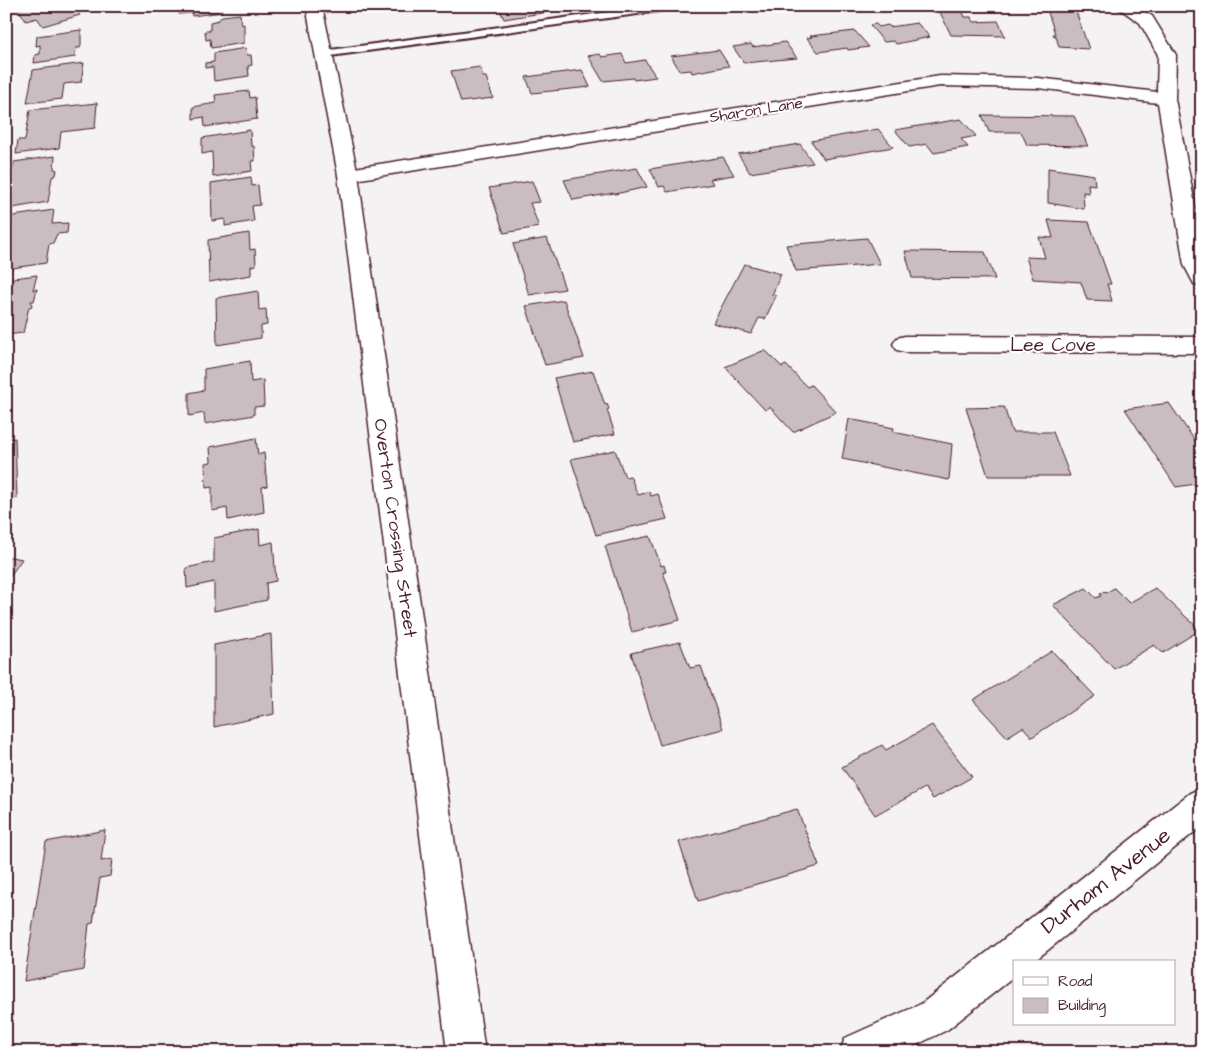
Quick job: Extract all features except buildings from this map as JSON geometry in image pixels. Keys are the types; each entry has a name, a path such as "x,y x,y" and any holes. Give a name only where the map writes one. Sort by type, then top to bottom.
{"street":[{"name":"Overton Crossing Street","path":"314,6 348,175 466,1052"},
{"path":"1124,6 1146,20 1167,55 1166,99 1195,265 1202,280"},
{"name":"Sharon Lane","path":"348,175 940,81 1038,83 1166,99"},
{"name":"Lee Cove","path":"905,344 1202,345"},
{"name":"Durham Avenue","path":"860,1052 934,1017 1202,805"}],"lane":[{"path":"323,54 674,6"}]}
